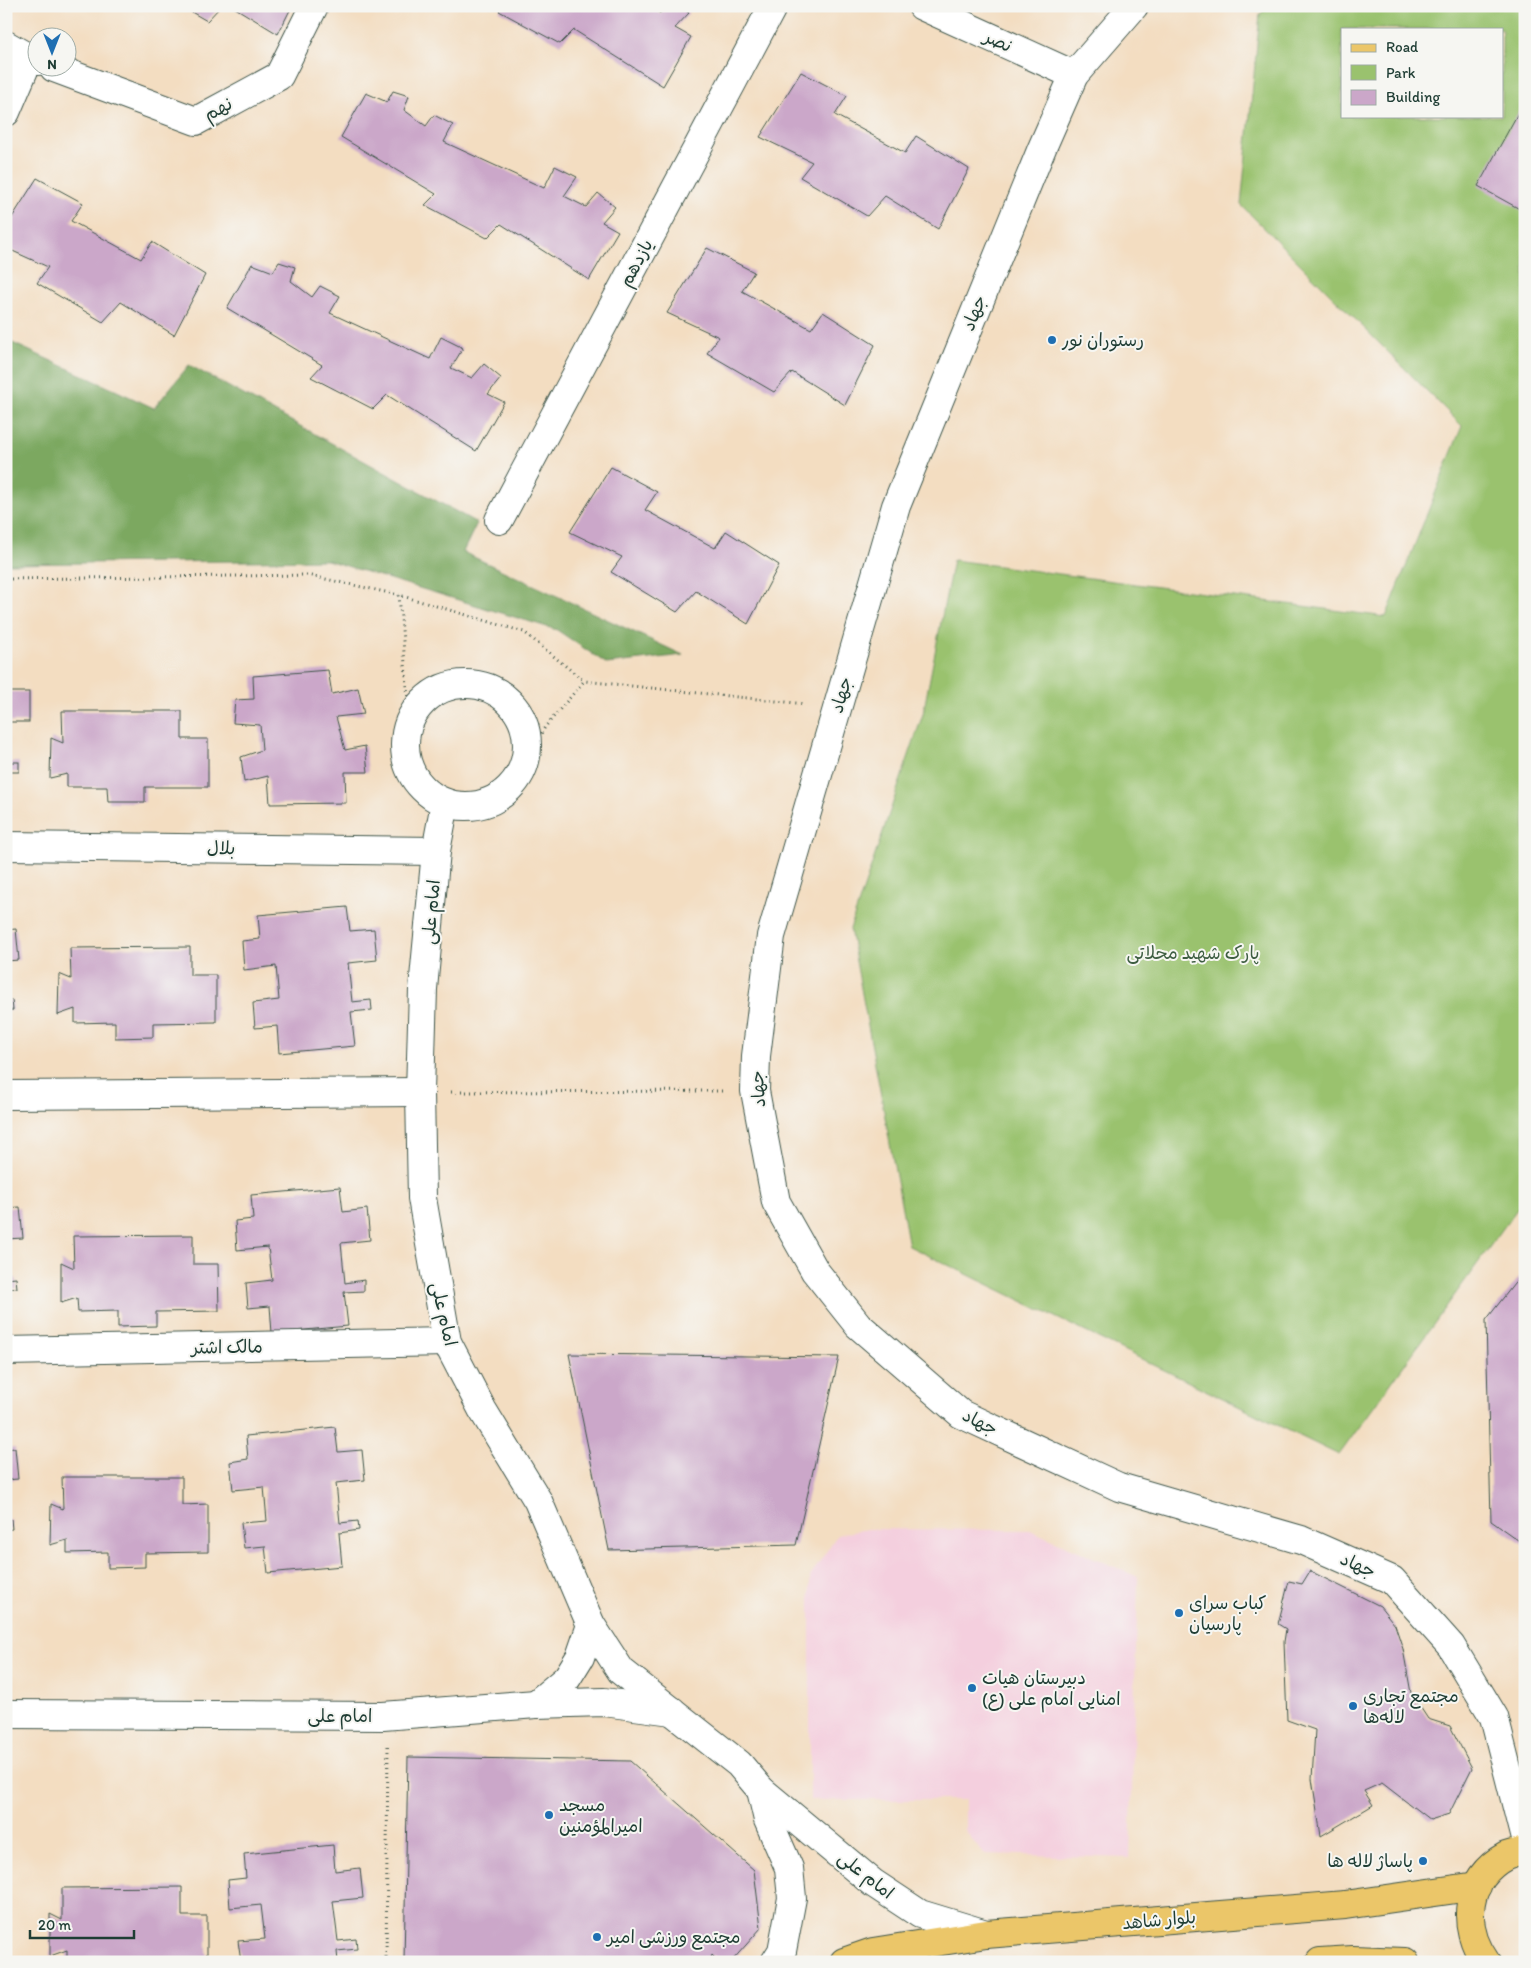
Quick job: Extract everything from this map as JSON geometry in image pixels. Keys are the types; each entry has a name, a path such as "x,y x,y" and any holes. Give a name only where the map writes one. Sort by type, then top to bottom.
{"main road":[{"path":"1486,1962 1476,1948 1470,1928 1470,1906 1477,1886 1489,1869 1507,1856 1525,1851"},
{"name":"بلوار شاهد","path":"844,1962 873,1952 986,1934 1345,1905 1477,1886"},
{"path":"1320,1962 1354,1960 1405,1962"}],"street":[{"name":"نهم","path":"78,76 196,121 279,76 314,6"},
{"name":"یازدهم","path":"499,520 773,6"},
{"name":"نصر","path":"922,6 1074,75"},
{"name":"جهاد","path":"1134,6 1074,75 1042,148 896,506 771,936 756,1056 756,1091 776,1202 815,1270 858,1325 961,1414 1119,1487 1301,1540 1392,1580 1451,1646 1494,1717 1525,1839"},
{"name":"نهم","path":"6,112 28,66"},
{"path":"455,685 476,685 495,691 511,703 522,720 527,739 526,759 518,778 504,794 486,803 465,806 445,803 428,793 414,778 406,760 404,740 410,721 420,704 436,692 455,685"},
{"name":"امام علی","path":"445,803 436,851 423,989 420,1092 422,1198 447,1342 482,1408 538,1501 591,1625 621,1671 739,1764 761,1790 873,1883 920,1914 986,1934"},
{"name":"بلال","path":"6,846 436,851"},
{"path":"6,1095 420,1092"},
{"name":"مالک اشتر","path":"6,1351 447,1342"},
{"path":"536,1704 567,1678 580,1657 591,1625"},
{"name":"امام علی","path":"6,1714 388,1716 536,1704 604,1702 672,1711"},
{"name":"امام علی","path":"761,1790 768,1820 789,1868 792,1898 782,1951 775,1962"}],"path":[{"path":"6,579 307,574 399,595 524,632 584,681 838,707"},
{"path":"399,595 410,721"},
{"path":"526,759 545,727 584,681"},
{"path":"420,1092 756,1091"},
{"path":"386,1962 388,1716"}],"shaded area":[{"name":"دبیرستان هیات امنایی امام علی (ع)","path":"867,1529 1030,1530 1138,1577 1130,1858 983,1854 965,1830 965,1800 810,1800 810,1577 837,1535"}],"green space":[{"name":"پارک شهید محلاتی","path":"1270,6 1525,6 1525,1198 1339,1455 909,1246 850,929 923,714 953,560 1386,617 1462,426 1241,205 1260,14"},
{"path":"6,340 154,408 189,365 477,523 463,552 683,655 607,664 557,630 327,560 6,564"}],"building":[{"path":"181,6 221,6 207,21"},
{"path":"232,6 292,6 278,34"},
{"path":"503,6 647,6 660,13 666,6 680,6 689,13 675,28 691,37 663,86 574,30 560,44 499,11"},
{"path":"801,72 847,96 835,115 905,153 916,136 969,169 938,229 885,196 867,216 800,177 812,162 760,137"},
{"path":"393,91 409,96 404,110 426,126 434,115 453,125 444,142 544,188 555,166 577,177 564,196 586,207 598,193 615,207 602,222 618,231 589,280 501,224 487,238 425,205 436,194 341,137 366,93 387,102"},
{"path":"1523,104 1525,106 1525,212 1478,186"},
{"path":"37,178 83,203 71,221 141,259 152,242 205,275 174,335 121,302 103,322 37,283 48,267 6,248 6,227"},
{"path":"707,248 754,272 742,291 811,329 823,312 875,345 845,405 792,372 774,392 707,353 719,337 667,313"},
{"path":"279,262 295,267 291,281 312,297 320,286 340,296 330,313 430,359 441,337 463,348 451,368 472,378 484,364 501,378 488,394 504,402 476,451 387,395 373,409 311,377 322,365 227,308 252,264 273,272"},
{"path":"611,467 657,492 645,510 715,548 726,531 779,565 748,624 696,591 677,612 611,572 622,557 570,532"},
{"path":"328,670 332,694 358,688 364,714 336,717 345,750 365,746 368,772 345,772 346,803 270,804 268,776 244,782 241,757 262,750 260,725 233,723 235,700 254,699 253,676"},
{"path":"6,692 29,692 29,722 6,722"},
{"path":"62,711 182,711 182,739 208,739 208,787 145,787 145,802 108,802 107,787 67,787 67,774 50,778 51,738 63,743"},
{"path":"6,762 19,762 19,772 6,772"},
{"path":"347,907 350,931 374,929 377,960 348,963 352,1002 371,1000 372,1010 351,1012 355,1046 279,1053 277,1026 255,1028 253,1003 279,1000 276,966 244,970 242,941 260,939 258,915"},
{"path":"16,929 19,960 6,961 6,930"},
{"path":"190,947 190,975 216,975 216,1022 153,1023 153,1037 115,1038 115,1022 75,1023 75,1009 58,1015 59,974 71,979 70,948"},
{"path":"12,1000 13,1010 6,1011 6,1001"},
{"path":"340,1187 343,1212 367,1209 370,1240 341,1243 345,1283 364,1280 364,1291 344,1292 348,1326 272,1333 270,1306 248,1308 246,1283 272,1280 268,1247 237,1250 235,1221 253,1219 251,1195"},
{"path":"20,1207 23,1238 6,1239 6,1208"},
{"path":"193,1235 193,1264 218,1264 219,1311 156,1312 156,1326 118,1327 118,1311 78,1312 77,1298 61,1303 61,1262 74,1268 73,1236"},
{"path":"1525,1270 1525,1545 1491,1521 1486,1320"},
{"path":"16,1278 17,1288 6,1289 6,1279"},
{"path":"569,1354 839,1357 796,1545 609,1550"},
{"path":"335,1427 338,1452 362,1450 365,1480 336,1483 340,1523 358,1521 359,1530 339,1533 342,1566 268,1573 265,1546 244,1548 241,1523 267,1521 264,1487 233,1490 230,1462 248,1459 246,1436"},
{"path":"15,1448 18,1479 6,1480 6,1449"},
{"path":"62,1477 182,1477 182,1505 208,1504 208,1552 145,1553 145,1567 108,1568 108,1552 67,1553 67,1540 50,1545 51,1504 63,1509"},
{"path":"11,1519 12,1529 6,1530 6,1520"},
{"name":"مجتمع تجاری لاله‌ها","path":"1310,1571 1380,1606 1395,1625 1403,1649 1411,1693 1428,1719 1450,1726 1472,1768 1449,1814 1430,1820 1382,1783 1364,1791 1373,1805 1321,1836 1312,1779 1315,1730 1287,1720 1284,1642 1286,1629 1278,1624 1289,1581 1302,1584"},
{"name":"مسجد امیرالمؤمنین","path":"408,1757 630,1761 754,1870 761,1928 731,1962 719,1962 712,1955 709,1962 404,1962"},
{"path":"333,1845 335,1871 360,1868 363,1898 333,1901 338,1941 356,1939 357,1949 337,1951 338,1962 241,1962 238,1941 265,1939 261,1905 230,1908 228,1880 246,1878 244,1854"},
{"path":"182,1887 182,1916 207,1916 207,1962 67,1962 67,1950 50,1956 50,1914 62,1920 62,1888"}],"place":[{"name":"رستوران نور","path":"1052,340"},
{"name":"کباب سرای پارسیان","path":"1179,1613"},
{"name":"دبیرستان هیات امنایی امام علی (ع)","path":"972,1688"},
{"name":"مجتمع تجاری لاله‌ها","path":"1353,1706"},
{"name":"مسجد امیرالمؤمنین","path":"549,1815"},
{"name":"پاساژ لاله ها","path":"1423,1861"},
{"name":"مجتمع ورزشی امیر","path":"597,1937"}]}
